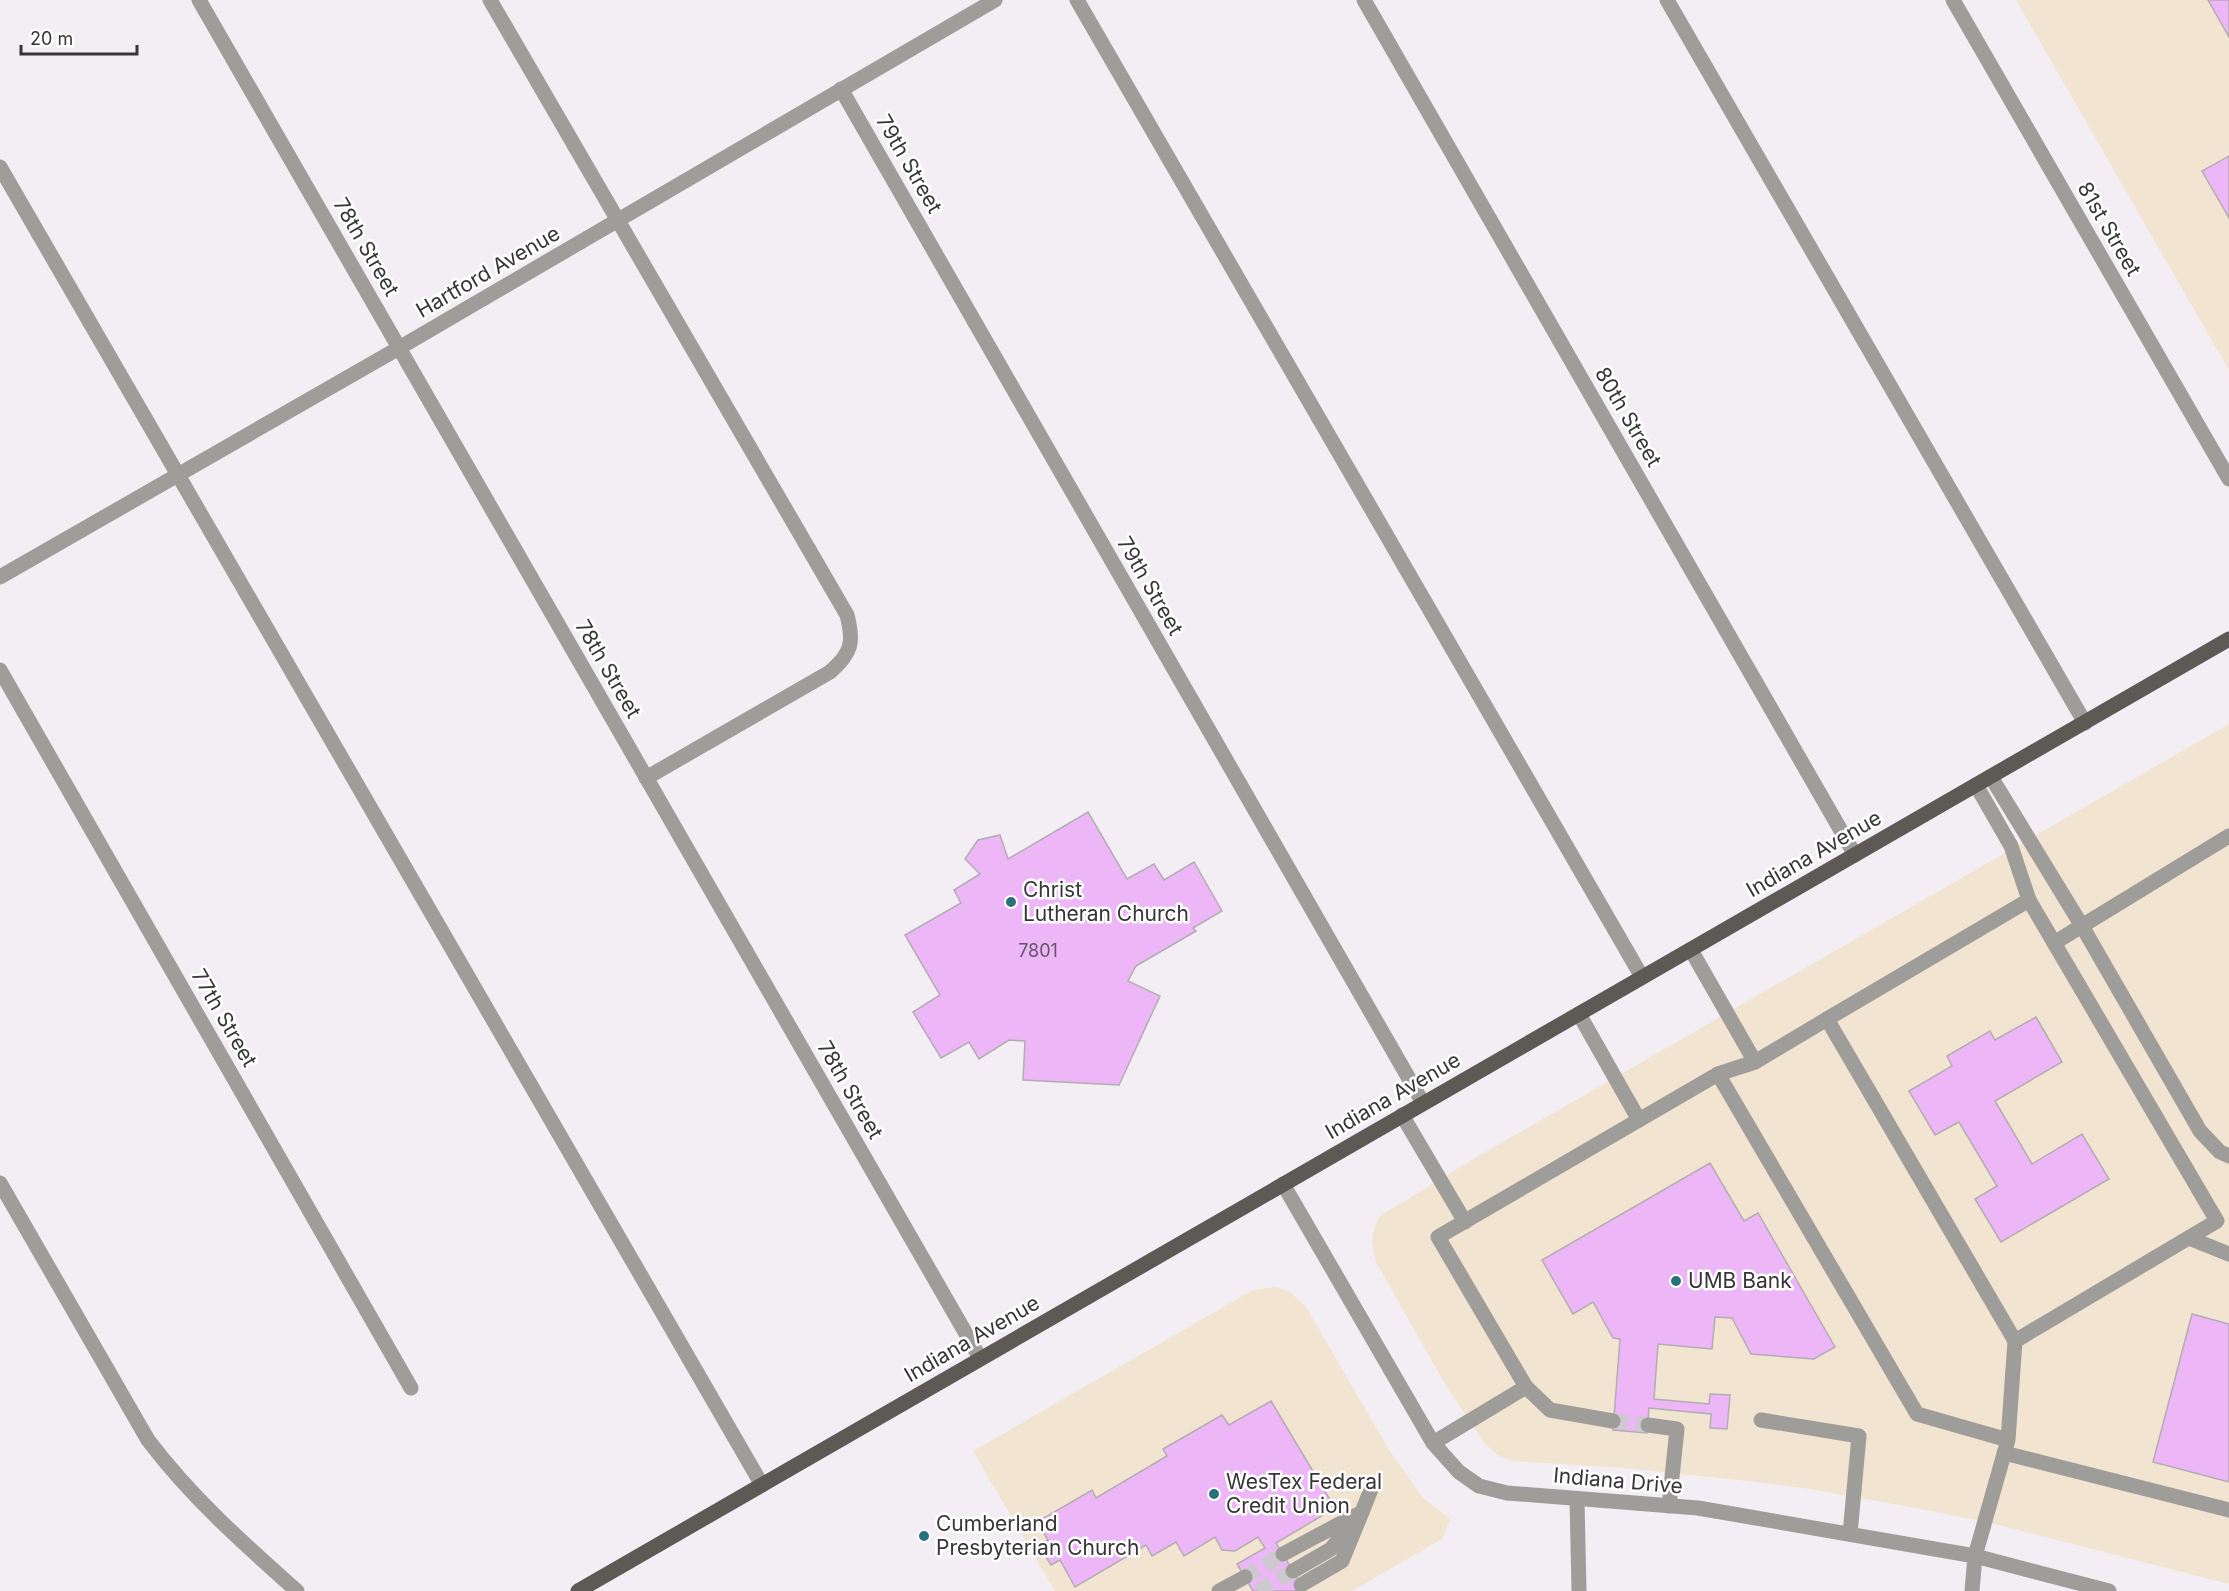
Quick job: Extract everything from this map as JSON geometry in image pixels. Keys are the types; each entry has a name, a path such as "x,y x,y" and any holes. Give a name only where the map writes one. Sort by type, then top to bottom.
{"main road":[{"name":"Indiana Avenue","path":"578,1591 2229,639"}],"street":[{"name":"78th Street","path":"199,0 980,1358"},
{"path":"489,0 848,615 852,632 851,646 843,661 830,672 646,778"},
{"name":"Hartford Avenue","path":"0,577 399,348 995,0"},
{"path":"1077,0 1642,977"},
{"name":"80th Street","path":"1364,0 1855,855"},
{"path":"1667,0 2085,723"},
{"name":"81st Street","path":"1953,0 2229,479"},
{"name":"79th Street","path":"841,89 1423,1103"},
{"path":"0,167 762,1485"},
{"name":"77th Street","path":"0,670 411,1388"},
{"path":"1991,777 2082,926 2200,1131 2220,1152 2229,1156"},
{"path":"1976,785 2011,846 2029,900 2217,1221 2015,1341"},
{"path":"2054,943 2229,836"},
{"path":"1613,1421 1550,1410 1526,1388 1438,1237 1718,1074 1755,1062 2029,900"},
{"path":"1690,950 1755,1062"},
{"path":"1579,1014 1639,1120"},
{"path":"1827,1019 2015,1341 2006,1446 1975,1556 1972,1591"},
{"path":"1718,1074 1917,1414 2006,1446 2229,1510"},
{"path":"1402,1115 1465,1222"},
{"path":"0,1183 148,1440 167,1464 232,1533 297,1591"},
{"name":"Indiana Drive","path":"1283,1184 1434,1443 1459,1472 1479,1486 1507,1493 1698,1508 1975,1556 2109,1591"},
{"path":"2189,1238 2229,1254"},
{"path":"1434,1443 1526,1388"},
{"path":"1761,1420 1859,1436 1850,1534"},
{"path":"1648,1425 1677,1429 1669,1506"},
{"path":"1301,1585 1342,1561 1372,1487"},
{"path":"1578,1498 1579,1591"},
{"path":"1283,1554 1362,1512"},
{"path":"1293,1571 1331,1549 1362,1512"},
{"path":"1220,1591 1245,1577"}],"shaded area":[{"path":"2016,0 2229,0 2229,370"},
{"path":"2229,724 2229,1584 1991,1523 1916,1508 1810,1489 1739,1480 1624,1468 1513,1461 1499,1456 1485,1444 1445,1384 1376,1262 1372,1242 1374,1228 1380,1216 1470,1161"},
{"path":"1275,1287 1290,1292 1306,1307 1389,1450 1423,1498 1450,1519 1442,1539 1352,1591 1055,1591 973,1451 1253,1290"}],"building":[{"path":"2208,0 2229,0 2229,37"},
{"path":"2229,156 2229,218 2202,171"},
{"name":"Christ Lutheran Church","path":"1088,812 1127,879 1154,864 1164,880 1194,862 1222,911 1193,928 1196,931 1136,966 1128,981 1160,996 1119,1085 1023,1080 1025,1041 1009,1040 979,1059 969,1042 941,1058 913,1012 940,995 905,935 961,903 954,890 980,874 965,859 978,840 1000,835 1008,859"},
{"path":"2036,1017 2062,1062 1995,1101 2032,1164 2082,1134 2109,1179 2001,1242 1975,1199 1997,1186 1959,1122 1935,1135 1909,1091 1952,1066 1947,1056 1990,1031 1995,1040"},
{"name":"UMB Bank","path":"1710,1163 1744,1221 1758,1213 1835,1347 1814,1359 1751,1354 1732,1318 1715,1317 1712,1349 1658,1344 1654,1399 1709,1404 1710,1394 1730,1395 1727,1429 1710,1428 1711,1414 1649,1408 1647,1433 1613,1430 1620,1339 1613,1338 1593,1302 1573,1314 1542,1260"},
{"path":"2192,1314 2229,1324 2229,1482 2153,1462"},
{"name":"WesTex Federal Credit Union","path":"1271,1401 1335,1508 1276,1543 1305,1591 1253,1591 1237,1564 1265,1548 1258,1537 1235,1551 1222,1550 1215,1537 1184,1556 1176,1542 1152,1556 1146,1545 1075,1587 1060,1560 1051,1565 1039,1545 1048,1540 1037,1522 1092,1490 1096,1498 1167,1456 1163,1449 1222,1415 1229,1425"}],"tunnel":[{"path":"1613,1421 1648,1425"},
{"path":"1245,1577 1283,1554"},
{"path":"1258,1591 1293,1571"}],"place":[{"name":"Christ Lutheran Church","path":"1011,902"},
{"name":"UMB Bank","path":"1676,1281"},
{"name":"WesTex Federal Credit Union","path":"1214,1494"},
{"name":"Cumberland Presbyterian Church","path":"924,1536"}]}
